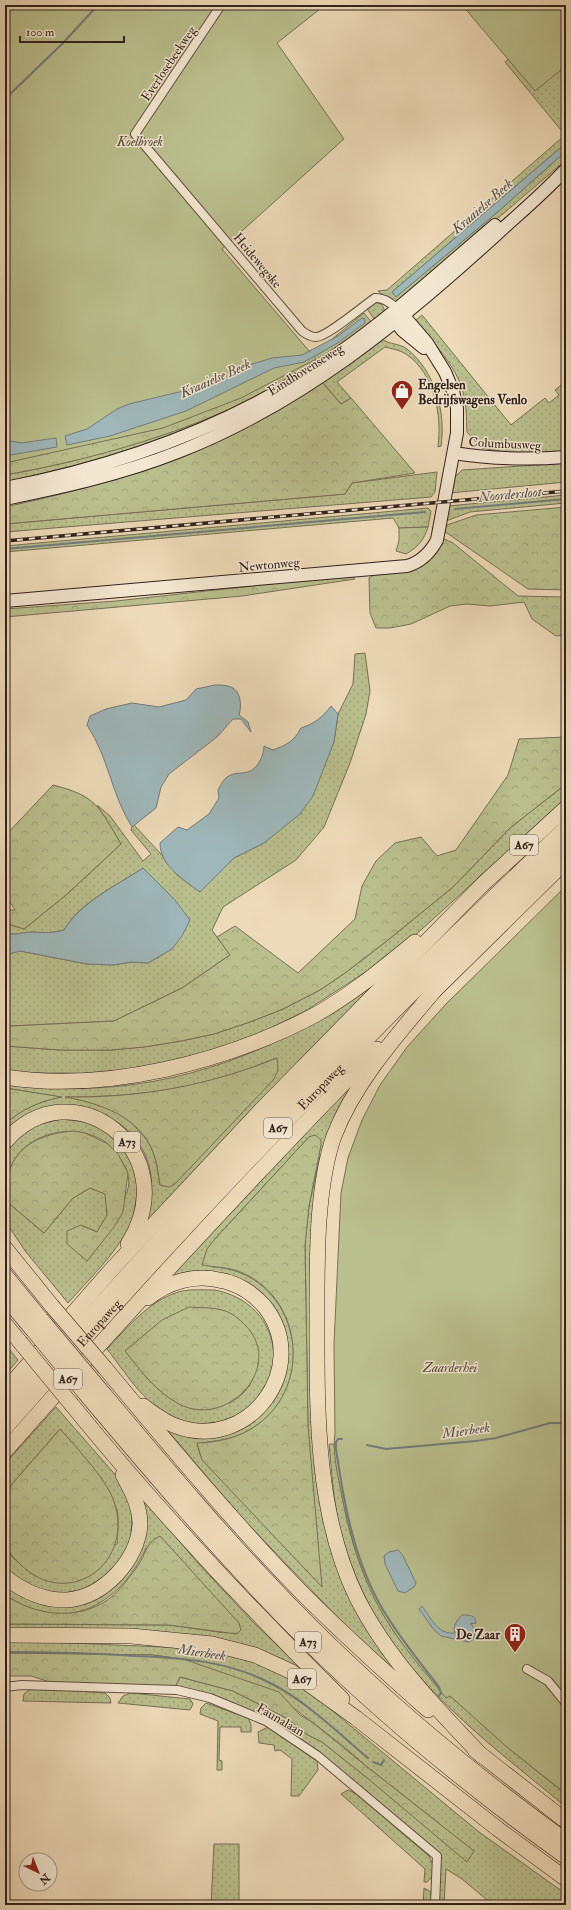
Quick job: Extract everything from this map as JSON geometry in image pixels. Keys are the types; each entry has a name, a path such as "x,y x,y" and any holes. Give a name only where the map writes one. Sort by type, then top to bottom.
{"highway":[{"name":"A67","path":"7,1389 112,1269 262,1109 484,884 566,808"},
{"name":"Europaweg","path":"5,1411 114,1288 275,1116 387,1001 566,828"},
{"name":"Europaweg","path":"5,1428 119,1300 281,1124 461,943 566,843"},
{"name":"A67","path":"5,1451 118,1323 296,1131 440,985 566,861"},
{"name":"A67","path":"5,1077 64,1081 142,1074 195,1063 259,1041 316,1014 373,977 484,884"},
{"name":"A73","path":"440,985 379,1057 355,1095 334,1136 322,1182 317,1268 317,1367 321,1442 325,1491 339,1551 357,1598 388,1650 428,1699 482,1756"},
{"name":"A73","path":"5,1142 16,1131 34,1120 62,1113 82,1114 100,1120 118,1131 125,1139 140,1163 145,1181 145,1196 138,1226 112,1269"},
{"name":"A73","path":"5,1238 22,1268"},
{"name":"A73","path":"5,1248 104,1368 243,1530 303,1594 376,1664 482,1756 566,1821"},
{"name":"A73","path":"5,1275 36,1324 88,1386 217,1548 284,1618 342,1675 425,1749 515,1820 566,1857"},
{"name":"A67","path":"118,1323 153,1294 165,1287 180,1282 208,1277 226,1281 244,1289 259,1300 271,1315 277,1329 282,1353 279,1374 267,1398 247,1418 223,1429 208,1431 176,1426 157,1416 126,1394"},
{"name":"A73","path":"5,1297 36,1324"},
{"name":"A73","path":"5,1324 111,1453 204,1559 273,1631 344,1701 420,1767 498,1829 566,1879"},
{"path":"5,1328 20,1342"},
{"name":"A73","path":"88,1386 231,1543 291,1606 347,1660 439,1743 517,1805 566,1840"},
{"path":"5,1456 18,1436"},
{"name":"A73","path":"5,1577 19,1587 35,1595 68,1600 89,1594 104,1585 118,1573 130,1559 140,1524 137,1505 131,1490 111,1453"},
{"name":"A67","path":"5,1635 131,1636 212,1644 255,1655 292,1672 420,1767"}],"main road":[{"name":"Eindhovenseweg","path":"5,499 104,477 166,457 213,437 254,417 311,384 351,356 566,164"},
{"name":"Eindhovenseweg","path":"5,488 78,472 174,441 270,396 397,315 478,251 566,169"},
{"name":"Columbusweg","path":"397,315 417,343 432,354 445,372 453,392 458,419 454,453 499,459 537,460 566,457"},
{"name":"Newtonweg","path":"5,602 406,566 427,555 437,540 454,453"}],"street":[{"name":"Everlosebeekweg","path":"136,134 221,5"},
{"name":"Heidewegske","path":"136,134 302,331 309,336 317,337 327,333 375,298 382,299 397,315"},
{"path":"527,1669 548,1681 566,1703"},
{"name":"Faunalaan","path":"5,1687 22,1686 177,1690 210,1698 266,1721 318,1756 437,1856 435,1905"}],"green space":[{"name":"Koelbroek","path":"5,5 325,5 277,43 344,139 222,249 316,359 241,398 163,428 5,463"},
{"path":"462,5 566,5 566,66 535,91"},
{"path":"566,8 566,143 392,292 396,297 500,210 566,151 566,160 401,301 394,302 389,300 378,291 387,290 565,135 505,62"},
{"path":"375,302 381,304 384,309 383,314 376,322 366,307"},
{"path":"364,313 373,324 352,340 316,365 243,404 204,420 126,447 86,458 5,475 5,456 304,362 338,336 326,344"},
{"path":"422,315 511,425 545,398 549,403 559,395 555,390 566,381 566,452 520,455 482,448 467,432 464,397 455,373 443,354 416,320"},
{"path":"382,339 407,349 417,358 425,369 431,380 440,406 442,420 441,446 438,447 439,422 430,384 424,372 416,362 406,354 385,347 337,382 351,398 341,404 322,382"},
{"path":"322,382 341,404 351,398 415,473 352,483 345,494 5,524 5,507 90,486 170,461 247,427 285,406"},
{"path":"244,404 227,414 121,455 5,484 5,475 97,455 185,426"},
{"path":"566,463 566,482 450,493 453,476 456,476 462,470"},
{"path":"437,472 435,492 431,497 5,532 5,524 345,494 352,483"},
{"path":"566,495 566,503 470,512 446,521 448,506"},
{"path":"566,507 566,590 528,589 444,531 444,526 476,515"},
{"path":"428,508 431,511 428,527 399,528 393,518 5,552 5,546"},
{"path":"428,527 425,536 414,549 406,554 396,551 399,541 399,528"},
{"path":"442,538 453,543 518,596 566,597 566,635 556,636 532,619 524,602 490,606 467,604 450,606 411,624 390,628 376,628 370,613 369,578 374,575 408,570 422,565 433,555"},
{"path":"351,575 355,579 242,596 5,617 5,609 116,601"},
{"path":"365,653 370,691 366,714 350,763 324,827 296,860 223,907 212,930 230,955 182,988 114,1021 11,1026 5,1024 6,954 20,951 87,964 113,965 131,962 148,963 172,949 151,877 143,868 99,895 79,911 64,930 56,932 5,933 5,923 24,929 66,895 121,844 97,805 110,816 143,861 151,854 131,830 134,825 160,853 177,875 200,892 234,858 264,843 334,742 338,714 353,684 355,654"},
{"path":"566,737 566,784 510,828 453,887 383,944 320,990 283,1009 250,1022 214,1034 181,1041 144,1047 111,1050 60,1050 5,1046 5,1024 11,1026 114,1021 182,988 230,955 217,937 235,926 298,973 355,919 362,886 376,861 395,843 421,837 437,856 456,850 508,775 519,739"},
{"path":"566,784 566,798 395,953 307,1010 242,1042 160,1066 94,1073 29,1073 5,1070 5,1046 60,1050 111,1050 144,1047 214,1034 283,1009 320,990 383,944 453,887 510,828"},
{"path":"53,785 79,794 95,805 121,844 66,895 24,929 5,923 5,906 9,910 15,910 5,894 5,836"},
{"name":"Zaarderhei","path":"566,886 566,1794 508,1748 450,1696 446,1698 413,1658 376,1602 363,1573 353,1542 345,1511 336,1464 334,1448 334,1344 341,1193 348,1158 362,1120 380,1085 407,1047 446,1004"},
{"path":"381,980 144,1228 152,1195 148,1163 142,1149 133,1136 121,1125 106,1116 82,1109 72,1111 5,1138 5,1124 17,1114 45,1101 60,1097 6,1088 5,1082 61,1087 96,1088 135,1084 173,1077 246,1055 316,1021 349,1002","holes":["277,1058 160,1185 153,1152 144,1136 138,1129 123,1116 106,1107 68,1097 126,1095 201,1084 227,1077"]},
{"path":"277,1058 278,1070 274,1079 175,1184 169,1187 160,1185 153,1152 147,1140 128,1120 116,1113 91,1103 65,1097 120,1095 173,1088 225,1076"},
{"path":"364,1068 331,1133 313,1361 340,1570 423,1696 345,1625 244,1520 157,1418 198,1433 268,1401 279,1322 235,1279 160,1288","holes":["315,1135 320,1156 309,1206 305,1244 308,1426 249,1508 202,1460 197,1444 235,1437 242,1434 257,1425 277,1405 289,1381 293,1356 290,1330 280,1306 263,1286 240,1273 212,1267 214,1240 309,1137"]},
{"path":"5,1088 62,1097 32,1106 5,1124"},
{"path":"61,1119 92,1124 108,1132 118,1142 130,1159 137,1176 136,1199 129,1227 116,1248 101,1267 68,1303 26,1252 5,1221 5,1200 44,1233 73,1198 90,1188 106,1194 107,1215 97,1232 81,1225 87,1261 126,1195 129,1182 127,1172 123,1164 108,1144 97,1137 85,1133 73,1131 60,1132 47,1135 36,1140 17,1156 11,1165 8,1175 5,1196 6,1151 15,1140 37,1125"},
{"path":"73,1131 85,1133 108,1144 118,1154 128,1173 123,1212 114,1227 87,1261 67,1244 67,1231 81,1225 97,1232 107,1215 105,1194 90,1188 73,1198 44,1233 5,1200 9,1170 22,1150 32,1142 44,1137 57,1133"},
{"path":"315,1135 321,1140 321,1145 309,1206 305,1246 308,1426 322,1587 202,1460 197,1443 213,1442 236,1436 257,1425 275,1408 287,1387 292,1365 292,1342 287,1320 276,1300 259,1283 238,1271 202,1265 207,1249 214,1240 309,1137"},
{"path":"215,1290 241,1300 260,1316 270,1336 274,1358 269,1379 258,1399 239,1414 213,1423 203,1424 182,1421 172,1417 152,1404 136,1387 107,1349 140,1315 160,1300 182,1291","holes":["258,1360 255,1374 250,1385 242,1394 230,1403 171,1399 152,1383"]},
{"path":"189,1307 214,1308 228,1312 243,1323 255,1339 259,1357 255,1374 246,1389 233,1401 216,1408 198,1410 179,1404 171,1399 149,1380 125,1351 162,1320"},
{"path":"5,1344 18,1360 5,1375"},
{"path":"56,1407 119,1479 126,1492 132,1513 131,1536 128,1547 109,1576 81,1591 64,1595 47,1593 14,1576 5,1567 5,1542 12,1557 35,1576 117,1544 118,1516 110,1493 95,1470 60,1429 12,1484 5,1498 5,1467 10,1458"},
{"path":"60,1429 90,1463 104,1482 113,1499 118,1522 115,1543 107,1560 94,1574 77,1581 58,1583 39,1578 15,1559 6,1544 4,1525 5,1498 12,1484"},
{"path":"329,1444 334,1444 340,1488 356,1553 383,1614 401,1642 446,1691 506,1745 566,1794 566,1807 494,1747 428,1686 400,1653 375,1616 355,1575 340,1528 334,1496"},
{"path":"134,1488 197,1562 252,1621 307,1674 258,1650 5,1631 5,1624 169,1625 225,1633 146,1548 137,1565 127,1579 101,1602 85,1610 69,1614 51,1614 29,1609 5,1595 5,1581 67,1606 132,1558"},
{"path":"160,1536 239,1623 241,1630 237,1634 169,1625 5,1624 5,1595 29,1607 55,1613 81,1611 106,1601 123,1586 140,1563 148,1546"},
{"path":"27,1641 206,1649 264,1665 300,1684 479,1832 566,1894 566,1905 493,1905 462,1879 446,1869 444,1905 438,1905 441,1855 310,1746 278,1723 219,1697 175,1687 180,1677 233,1691 288,1719 306,1734 322,1742 366,1777 441,1825 291,1706 183,1659 152,1655 5,1653 5,1642"},
{"path":"5,1653 152,1655 183,1659 279,1692 300,1715 312,1722 474,1851 467,1862 322,1742 306,1734 288,1719 233,1691 180,1677 175,1687 50,1682 31,1676 5,1676"},
{"path":"36,1688 105,1693 110,1698 111,1703 23,1701 24,1694 29,1690"},
{"path":"131,1693 190,1699 193,1704 190,1710 118,1703 123,1696"},
{"path":"206,1703 248,1718 251,1724 251,1732 241,1732 241,1727 220,1727 219,1760 222,1761 222,1770 217,1770 218,1721 200,1714 201,1708"},
{"path":"268,1727 317,1761 318,1770 299,1796 291,1796 292,1759 280,1750 275,1751 274,1745 259,1743 258,1732"},
{"path":"348,1790 355,1793 429,1856 433,1865 432,1877 427,1882 424,1882 425,1869 341,1794"},
{"path":"214,1844 239,1844 239,1905 211,1905"},
{"path":"424,1888 431,1892 432,1905 423,1905"}],"water":[{"path":"566,143 566,151 500,210 396,297 392,292"},
{"path":"362,318 365,319 365,323 339,342 304,362 274,368 186,411 110,436 67,445 65,436 87,429 117,409 129,404 200,387 237,373 249,365 272,358 302,355 338,336"},
{"path":"56,438 57,447 5,456 5,440 21,443"},
{"path":"215,685 229,686 237,692 240,699 239,715 248,722 251,732 241,719 233,719 217,737 169,774 161,787 156,808 132,827 119,802 100,750 87,725 90,716 106,709 132,703 159,707 186,700 196,689"},
{"path":"331,706 338,714 334,742 313,796 300,814 264,843 234,858 200,892 174,872 164,859 160,843 178,827 187,830 209,814 219,798 218,790 224,780 232,774 248,772 255,768 262,757 264,746 273,750 286,744 296,736 301,728 318,720"},
{"path":"143,868 175,900 190,920 182,936 172,949 148,963 131,962 113,965 87,964 20,951 5,955 5,933 56,932 64,930 71,920 89,903"},
{"path":"398,1550 402,1554 416,1583 414,1587 405,1593 398,1591 385,1564 384,1556 389,1552"},
{"path":"422,1606 439,1628 449,1633 455,1633 455,1626 462,1615 470,1615 475,1618 476,1623 470,1624 474,1627 476,1632 473,1639 469,1642 441,1636 434,1630 419,1609"}],"waterway":[{"path":"5,99 63,43 98,5"},
{"name":"Noordersloot","path":"455,509 566,499"},
{"path":"5,549 425,512"},
{"name":"Mierbeek","path":"367,1445 386,1449 476,1441 496,1438 550,1423 566,1423"},
{"name":"Mierbeek","path":"342,1439 338,1439 336,1442 339,1469 352,1531 364,1570 372,1590 388,1618 439,1687 441,1693 439,1696"},
{"name":"Mierbeek","path":"5,1652 87,1653 171,1658 206,1662 239,1670 272,1684 310,1708 368,1758"},
{"name":"Mierbeek","path":"373,1762 381,1765 384,1760"}],"railway":[{"path":"5,541 566,491"}],"place":[{"name":"Engelsen Bedrijfswagens Venlo","path":"402,410"},
{"name":"De Zaar","path":"515,1654"}],"water label":[{"name":"Kraaielse Beek","path":"482,206"},
{"name":"Kraaielse Beek","path":"215,378"}]}
